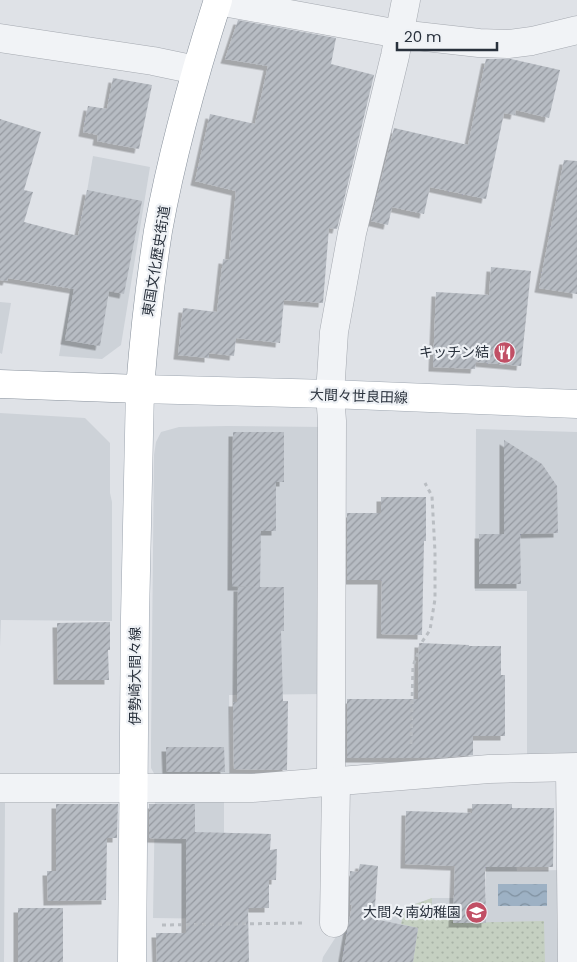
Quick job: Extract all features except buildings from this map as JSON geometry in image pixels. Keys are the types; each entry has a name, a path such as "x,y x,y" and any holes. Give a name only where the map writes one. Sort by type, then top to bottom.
{"main road":[{"name":"東国文化歴史街道","path":"140,389 152,274 159,229 196,70 218,0"},
{"path":"0,384 140,389"},
{"name":"大間々世良田線","path":"140,389 330,394 577,404"},
{"name":"伊勢崎大間々線","path":"132,962 136,559 140,389"}],"street":[{"path":"218,0 399,34 479,44 508,44 577,30"},
{"path":"334,923 332,421 330,394 334,332 352,233 395,56 406,0"},
{"path":"0,38 153,61 196,70"},
{"path":"0,788 252,788 411,774 489,769 574,767 572,962"}],"path":[{"path":"411,774 413,666 422,642 430,630 435,599 432,496 425,483"},
{"path":"155,925 334,923"}],"shaded area":[{"path":"93,156 150,167 121,345 102,359 59,356"},
{"path":"0,302 11,303 2,354 0,353"},
{"path":"0,413 85,418 110,443 112,621 1,620 0,647"},
{"path":"179,427 325,427 324,694 229,695 230,776 156,777 151,768 151,743 154,455 156,442 161,432"},
{"path":"476,429 577,432 577,754 527,754 527,591 475,591"},
{"path":"155,799 224,801 224,919 153,918"},
{"path":"0,803 5,803 4,962 0,962"},
{"name":"大間々南幼稚園","path":"516,864 517,871 562,870 562,962 322,962 323,957 341,929 432,898 486,898 486,865"}],"green space":[{"path":"432,898 431,911 453,910 454,923 544,921 545,962 413,962 418,928 401,924 405,908"}],"water":[{"path":"498,884 547,884 547,906 498,906"}],"place":[{"name":"キッチン結","path":"505,352"},
{"name":"大間々南幼稚園","path":"477,912"}]}
